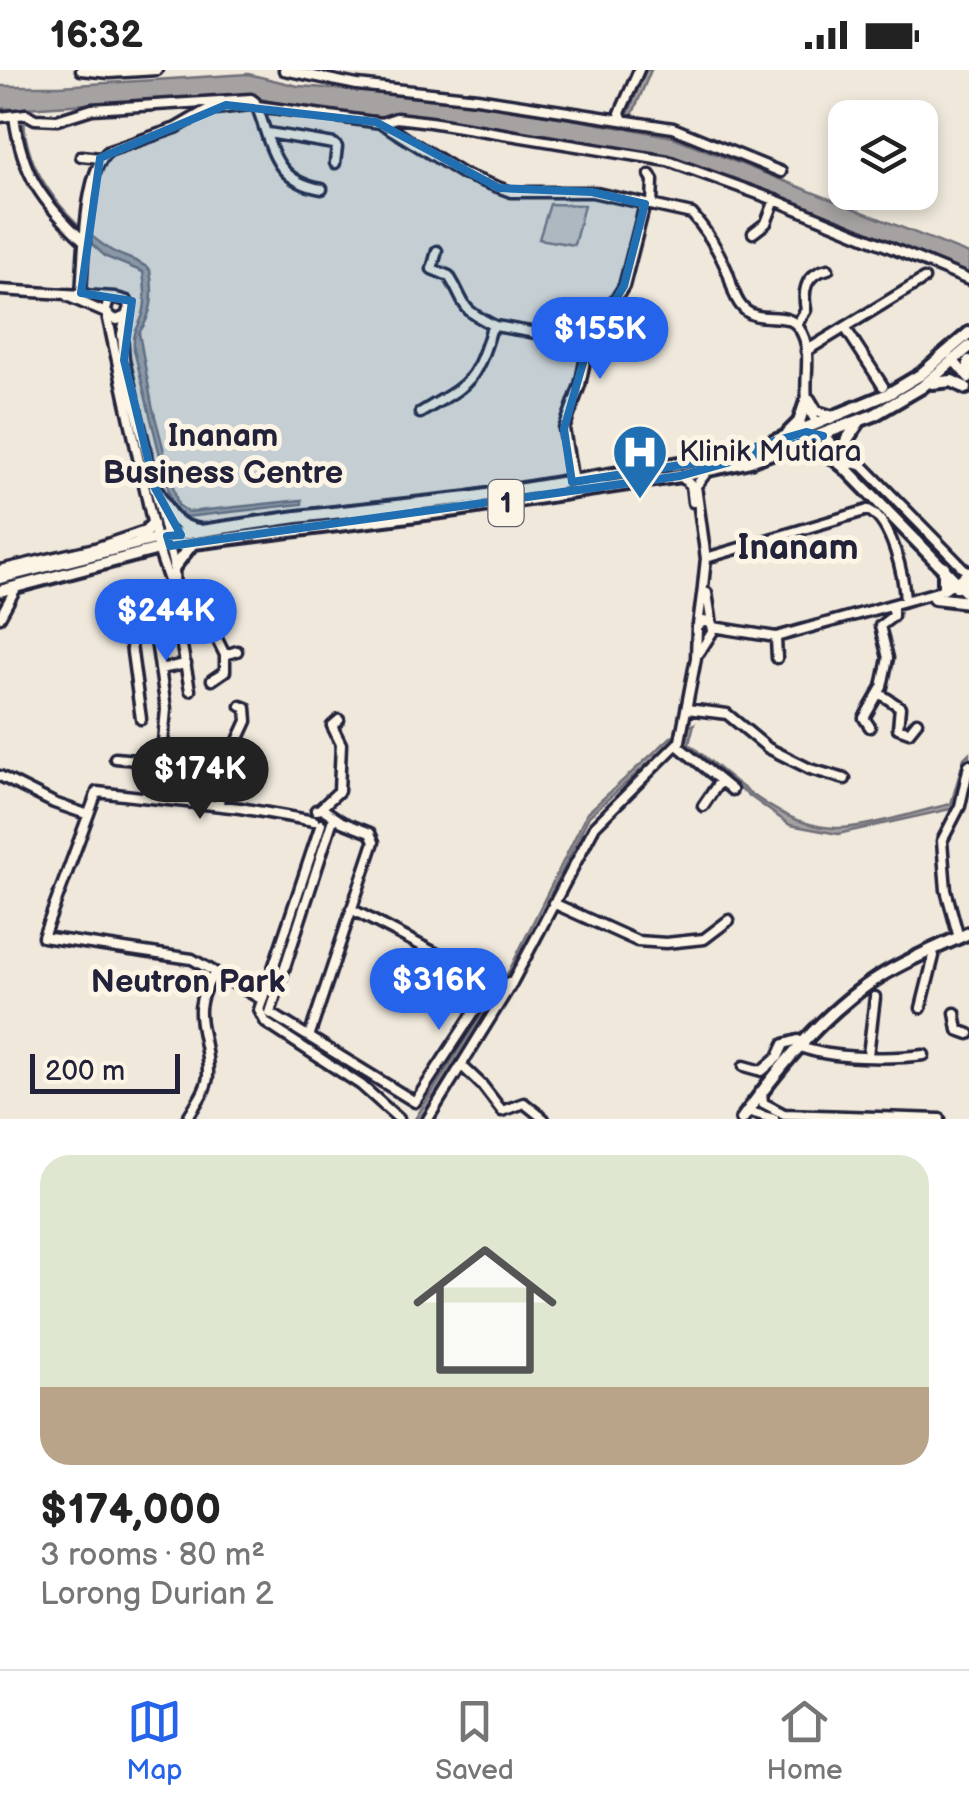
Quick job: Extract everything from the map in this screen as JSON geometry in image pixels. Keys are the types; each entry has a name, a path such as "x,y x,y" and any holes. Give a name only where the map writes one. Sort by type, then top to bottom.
{"main road":[{"name":"1","path":"0,574 130,545 193,543 456,510 710,470 860,422 922,387 969,333"},
{"name":"1","path":"0,591 210,531 572,482 748,452 875,401 969,347"},
{"path":"922,387 945,380 968,382 969,361"},
{"path":"784,438 799,422 806,396"},
{"path":"818,423 860,422"},
{"path":"846,460 846,441 860,422"},
{"path":"784,438 810,432 823,436 966,582"},
{"path":"794,446 826,452 944,567 966,582"},
{"path":"155,488 175,520 191,530 210,531"},
{"path":"130,545 144,536 152,518"},
{"path":"174,567 193,543"},
{"path":"944,567 944,589"},
{"path":"934,598 966,582"},
{"path":"744,1115 837,1010 880,976 964,936"}],"street":[{"path":"81,70 157,70"},
{"path":"284,70 356,84 681,130 781,172"},
{"path":"624,120 620,113 638,70"},
{"path":"0,117 26,114 35,119 58,120 92,109 242,98 255,102 286,174 299,184 322,188"},
{"path":"81,156 100,158 176,128 207,110 238,104 381,123 463,174 499,188 520,192 592,192 694,216 719,254 744,310 797,324 806,351 806,396 810,414 818,423"},
{"path":"14,116 18,149 26,168 60,219 85,242"},
{"path":"381,123 396,118 430,122 650,156 776,200 969,280"},
{"path":"268,132 334,144 335,163"},
{"path":"81,293 87,226 100,158"},
{"path":"572,482 564,429 580,385 588,342 624,286 654,180 650,174"},
{"path":"753,233 766,222 776,200"},
{"path":"437,252 432,269 449,276 460,302 470,313 495,326 588,342"},
{"path":"797,324 806,310 804,295 812,275 828,269"},
{"path":"806,351 924,279"},
{"path":"0,290 117,296 129,304 122,334 124,360 155,488 175,598"},
{"path":"53,293 96,307 117,320 126,316"},
{"path":"81,293 93,300 96,307"},
{"path":"117,296 108,302 108,315 152,518 174,567 175,598 170,608 152,611"},
{"path":"420,414 478,372 495,326"},
{"path":"846,328 883,386"},
{"path":"947,360 968,382"},
{"path":"883,386 907,383"},
{"path":"875,401 883,386"},
{"path":"806,396 817,411 838,416"},
{"path":"696,658 711,631 696,483 710,470"},
{"path":"680,476 691,485 702,596"},
{"path":"868,510 872,494"},
{"path":"706,562 868,510 887,526 906,601"},
{"path":"0,574 139,534 152,518"},
{"path":"703,536 709,552 719,555"},
{"path":"426,1119 512,983 594,826 679,741 696,658 706,562"},
{"path":"697,629 702,637 711,631 776,637 966,582"},
{"path":"697,629 704,621 711,631 776,640 934,598 966,582"},
{"path":"904,584 910,594 919,598"},
{"path":"0,616 16,588"},
{"path":"141,719 124,593 149,593 152,611 166,709 158,798"},
{"path":"175,598 201,607 225,655 225,671 212,680"},
{"path":"854,724 867,724 879,692 888,655 880,626 893,616 892,608"},
{"path":"178,630 190,690"},
{"path":"776,640 778,658"},
{"path":"132,650 156,646"},
{"path":"225,655 236,651"},
{"path":"160,669 186,664"},
{"path":"879,692 900,707 898,728 908,732 917,722"},
{"path":"219,806 222,777 247,721 246,708 241,706"},
{"path":"687,709 727,714 768,748 810,769 845,779"},
{"path":"339,720 332,726 340,744 339,791 323,818 259,1010 266,1024 344,1074 385,1106 395,1119"},
{"path":"679,741 732,790"},
{"path":"115,758 210,767"},
{"path":"964,936 946,890 942,841 964,806 969,765"},
{"path":"0,776 86,814"},
{"path":"703,806 720,782"},
{"path":"261,999 192,959 43,938 97,792 323,818 370,833 374,838 309,1037"},
{"path":"323,818 298,926 270,1010 415,1102 493,983"},
{"path":"554,903 637,941 704,939 729,920"},
{"path":"351,909 493,983 512,983"},
{"path":"920,1008 934,956 932,950"},
{"path":"187,1119 208,1078 198,1005 215,973"},
{"path":"493,983 499,1004"},
{"path":"868,1055 875,997"},
{"path":"954,1014 958,1030 969,1034"},
{"path":"744,1066 762,1071 778,1057 784,1044 798,1040 814,1052 892,1059 924,1055"},
{"path":"304,1049 332,1051"},
{"path":"326,1062 332,1051"},
{"path":"332,1051 344,1074"},
{"path":"462,1066 502,1111 524,1103 544,1119"},
{"path":"762,1092 763,1104 784,1114 940,1118"},
{"path":"744,1115 774,1119"}],"highlighted area":[{"path":"226,105 376,122 499,188 592,192 645,204 624,286 589,342 564,429 572,482 706,461 806,432 823,436 680,476 170,546 167,536 181,535 155,488 124,360 132,301 81,293 100,158"}],"shaded area":[{"path":"645,70 651,70 631,118 631,129 673,137 828,198 828,210 858,210 969,254 969,276 769,195 651,153 417,116 375,116 289,106 241,94 25,108 29,150 61,206 92,237 150,270 151,303 139,333 152,405 178,505 188,512 302,500 302,504 186,517 173,508 134,350 145,306 143,272 106,257 60,215 24,159 16,112 0,108 0,86 248,74 298,86 437,96 623,128"},
{"path":"550,204 584,205 574,245 539,239"},
{"path":"694,724 689,744 739,785 795,819 836,828 861,826 951,804 964,758 969,753 969,760 955,808 838,834 790,825 673,741 589,816 520,957 420,1119 415,1119 509,971 587,813 671,737 685,741 689,726"}],"waterway":[{"path":"98,796 121,799"}],"place":[{"name":"Klinik Mutiara","path":"640,501"}],"district":[{"name":"Inanam Business Centre","path":"223,454"},
{"name":"Inanam","path":"798,548"},
{"name":"Neutron Park","path":"188,982"}]}
